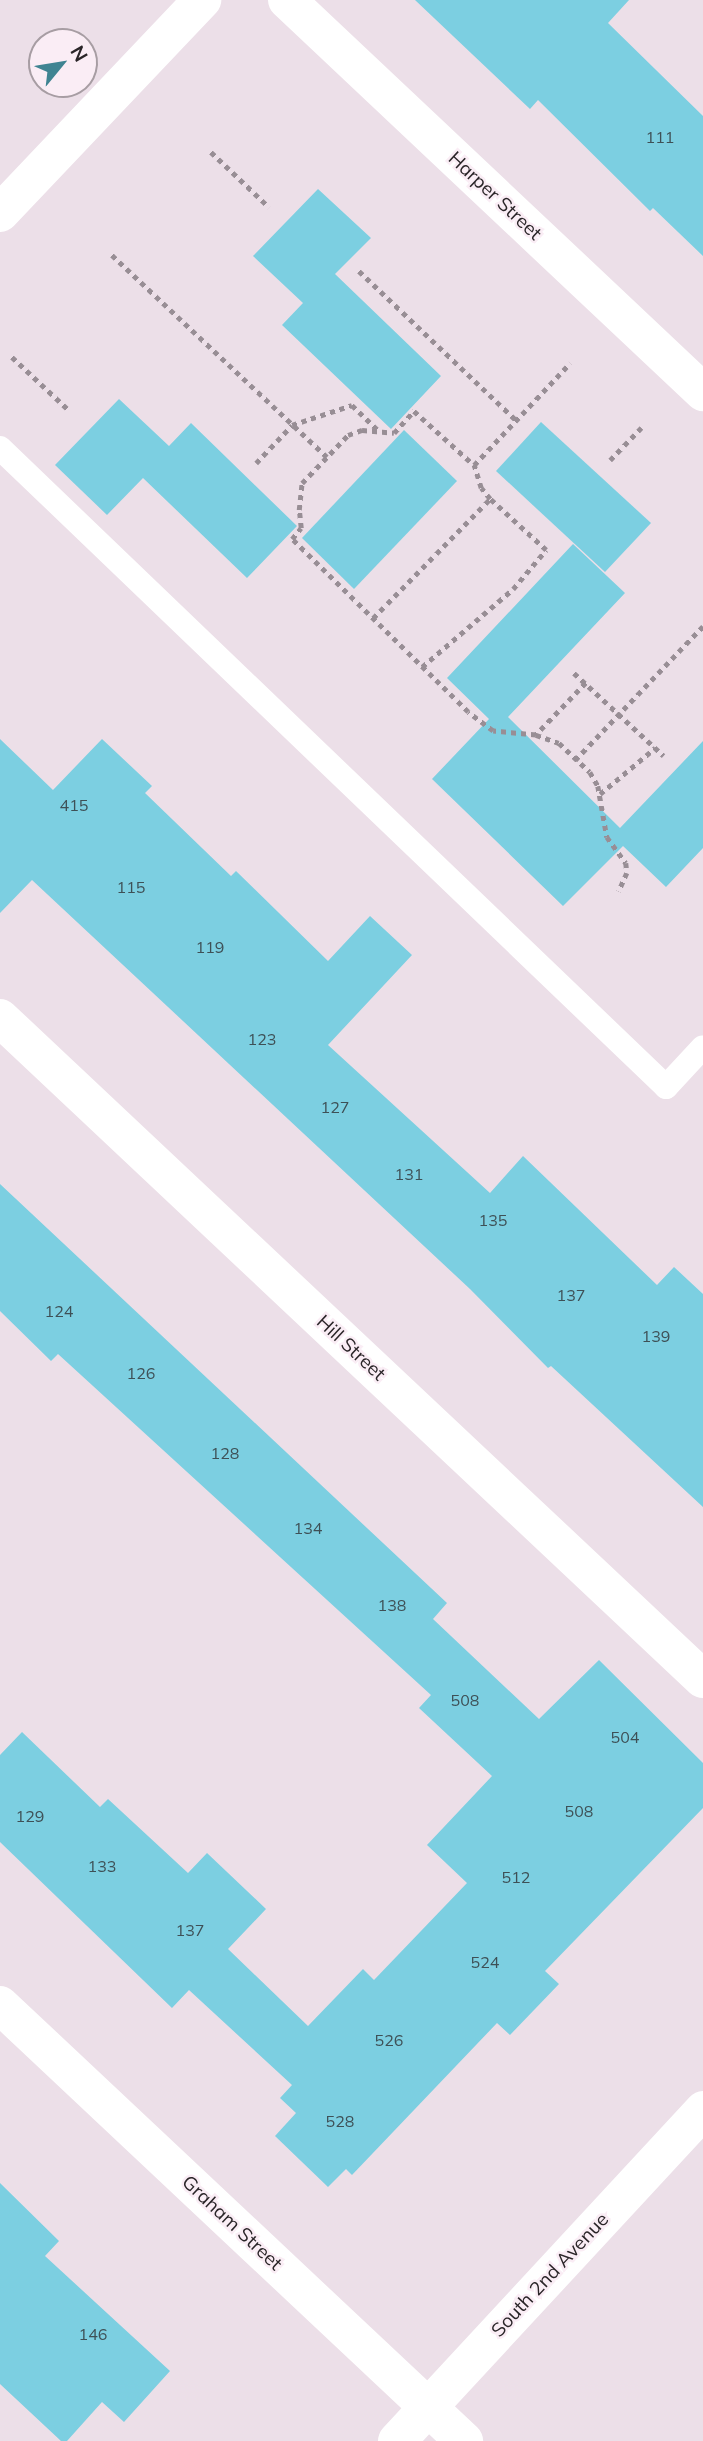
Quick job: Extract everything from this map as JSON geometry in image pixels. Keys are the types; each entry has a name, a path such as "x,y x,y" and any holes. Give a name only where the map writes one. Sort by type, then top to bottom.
{"street":[{"path":"0,213 202,0"},
{"name":"Harper Street","path":"287,0 703,393"},
{"name":"Hill Street","path":"0,1018 703,1679"},
{"name":"Graham Street","path":"0,2005 464,2441"},
{"name":"South 2nd Avenue","path":"397,2441 703,2110"}],"lane":[{"path":"0,448 666,1087 703,1047"}],"path":[{"path":"211,152 269,207"},
{"path":"112,255 327,457"},
{"path":"359,271 516,420"},
{"path":"12,357 69,411"},
{"path":"474,465 570,363"},
{"path":"256,463 292,425 313,415 352,405 380,431"},
{"path":"422,667 513,589 546,550 489,499 481,488 474,465 414,411 394,432 354,432 302,483 299,510 301,528 292,539 422,667 493,731 536,735 559,743 590,772 600,794 607,837 626,863 627,873 620,891"},
{"path":"610,460 641,428"},
{"path":"373,618 489,499"},
{"path":"575,760 703,626"},
{"path":"574,673 664,756"},
{"path":"536,735 586,683"},
{"path":"600,794 655,748"}],"building":[{"path":"415,0 629,0 608,23 703,116 703,256 653,208 650,211 538,100 530,109"},
{"path":"318,189 371,238 335,274 441,376 391,429 282,325 303,303 253,256"},
{"path":"119,399 169,446 191,423 297,526 247,578 143,478 107,515 55,465"},
{"path":"541,422 651,523 605,572 496,471"},
{"path":"404,430 457,481 354,589 302,538"},
{"path":"573,544 625,593 508,717 620,828 703,741 703,848 666,887 623,846 563,906 432,779 489,719 447,678"},
{"path":"0,739 53,790 102,739 152,786 145,793 231,876 236,871 328,961 370,916 412,955 328,1045 490,1193 523,1156 657,1285 674,1267 703,1294 703,1507 551,1366 548,1368 470,1289 32,880 0,913"},
{"path":"0,1184 447,1603 433,1619 539,1719 599,1660 703,1763 703,1808 545,1971 559,1984 510,2035 497,2023 352,2175 346,2169 328,2187 275,2136 296,2113 280,2098 292,2085 189,1990 172,2008 0,1842 0,1755 22,1732 100,1807 108,1799 188,1873 207,1853 266,1909 228,1949 308,2026 363,1969 374,1980 467,1883 427,1845 492,1776 419,1708 431,1695 58,1354 51,1361 0,1311"},
{"path":"0,2183 59,2241 45,2256 170,2371 124,2422 102,2402 67,2441 61,2441 0,2384"}]}
